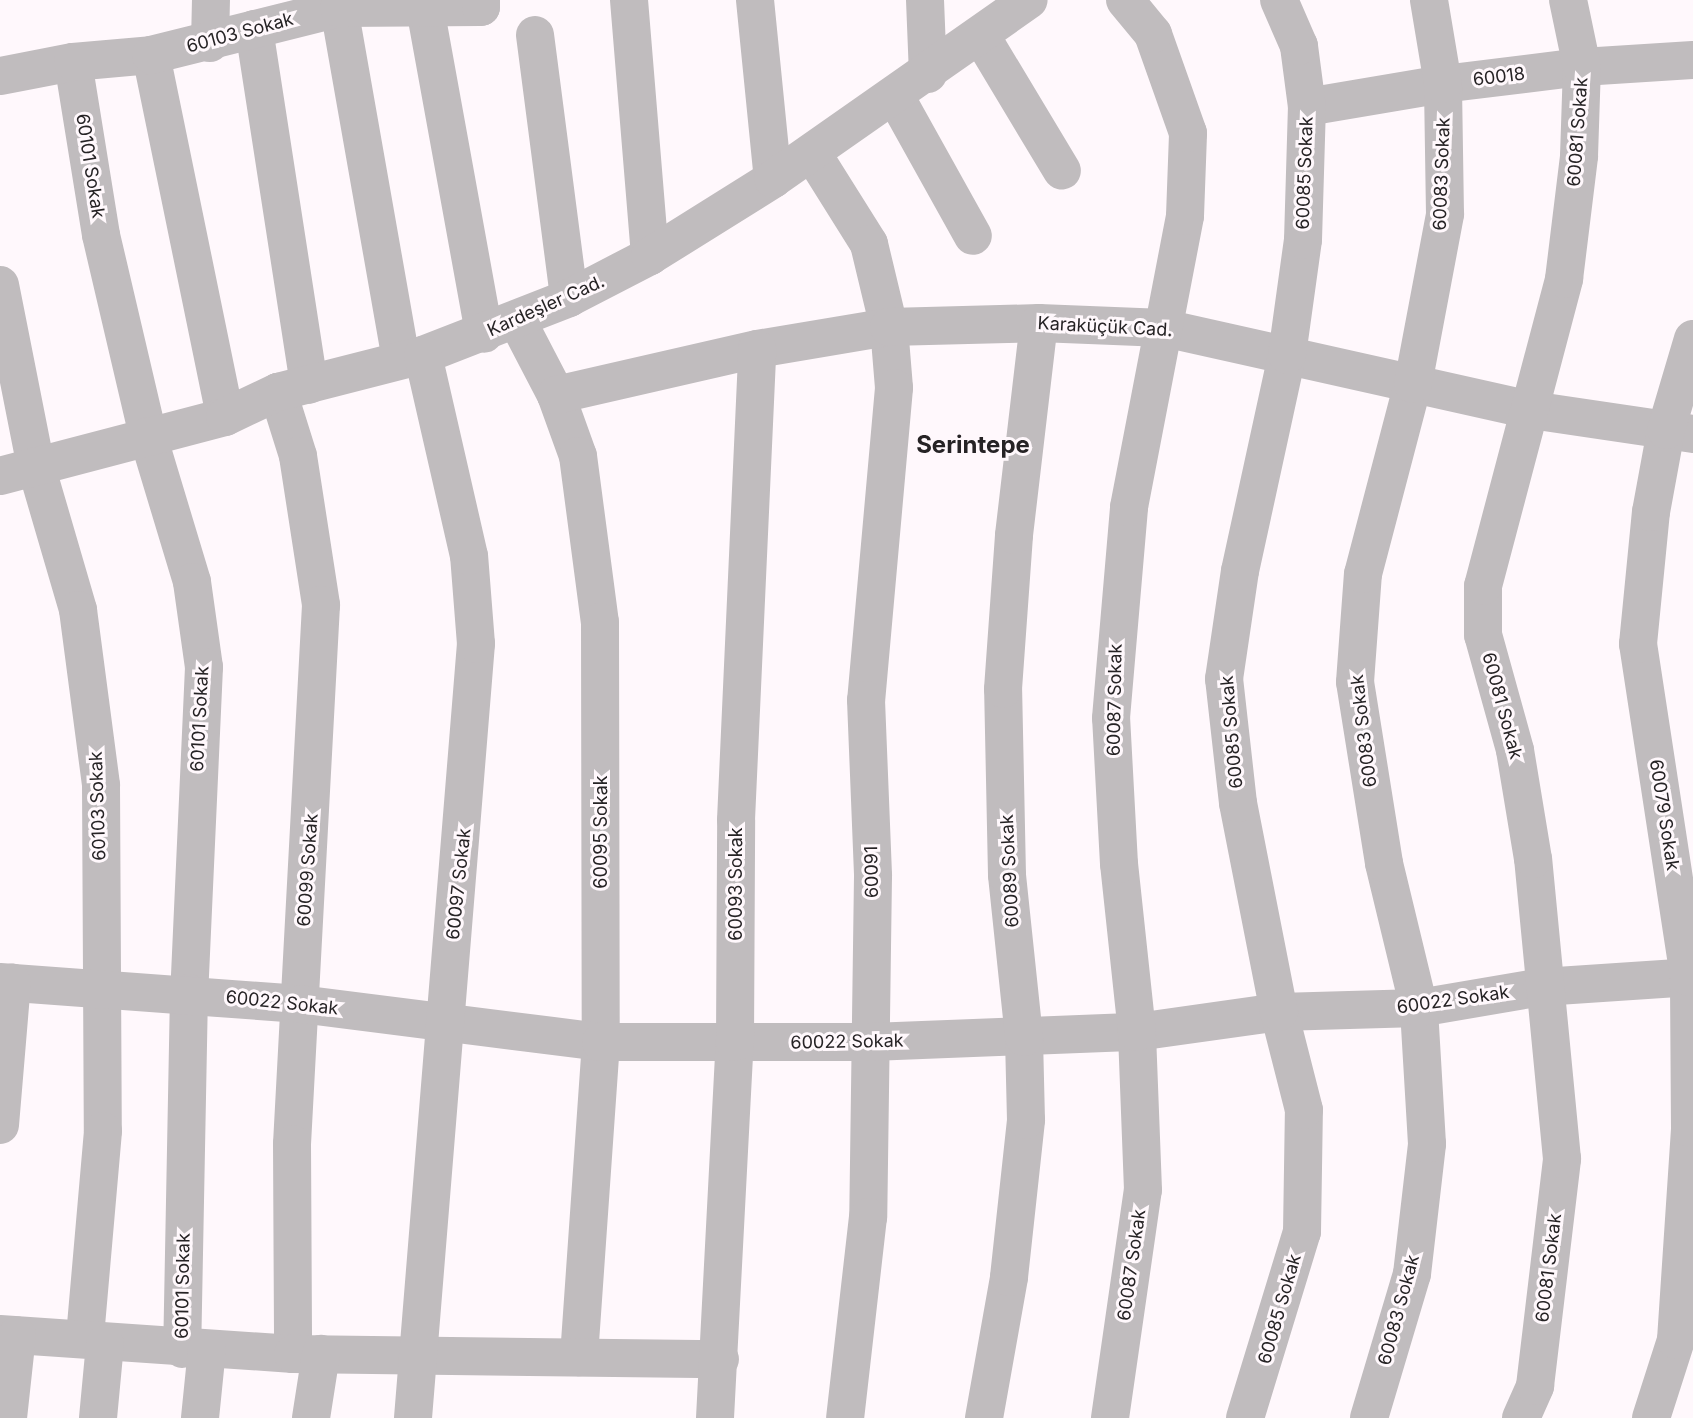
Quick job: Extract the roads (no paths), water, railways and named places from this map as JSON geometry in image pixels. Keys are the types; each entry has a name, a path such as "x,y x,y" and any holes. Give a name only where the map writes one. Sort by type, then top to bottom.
{"street":[{"path":"210,43 211,0"},
{"path":"629,0 650,256"},
{"path":"755,0 773,178"},
{"path":"925,0 928,74"},
{"name":"Kardeşler Cad.","path":"0,475 225,416 293,388 412,358 501,328 569,298 650,256 812,153 928,74 1029,0"},
{"name":"60087 Sokak","path":"1110,1418 1143,1190 1137,1032 1119,864 1111,718 1129,507 1185,216 1188,133 1153,34 1125,0"},
{"name":"60085 Sokak","path":"1245,1418 1302,1232 1304,1110 1279,1012 1238,803 1224,679 1240,571 1287,355 1303,240 1307,107 1299,46 1279,0"},
{"name":"60083 Sokak","path":"1369,1418 1412,1274 1427,1144 1419,1008 1384,863 1355,682 1363,574 1413,384 1445,214 1443,84 1429,0"},
{"name":"60081 Sokak","path":"1521,1418 1535,1386 1562,1159 1542,987 1533,859 1515,750 1483,635 1483,586 1564,279 1578,156 1582,67 1568,0"},
{"name":"60103 Sokak","path":"0,76 72,62 151,55 210,43 325,7 425,8 481,4"},
{"name":"60097 Sokak","path":"325,7 412,358 470,556 476,644 459,891 443,1025 420,1357 413,1418"},
{"name":"60095 Sokak","path":"425,8 501,328 556,395 578,456 600,622 601,1042 579,1357"},
{"name":"60099 Sokak","path":"254,29 298,456 321,605 292,1144 310,1418"},
{"path":"535,35 569,298"},
{"path":"981,36 1062,171"},
{"path":"151,55 225,416"},
{"name":"60018","path":"1307,107 1443,84 1582,67 1693,60"},
{"name":"60101 Sokak","path":"72,62 101,235 148,436 192,582 204,667 189,993 195,1349 200,1418"},
{"path":"895,96 973,236"},
{"name":"60091","path":"812,153 869,244 888,327 894,388 866,700 873,876 868,1217 845,1418"},
{"name":"60103 Sokak","path":"0,285 36,466 78,610 101,785 100,991 103,1131 95,1341 99,1418"},
{"name":"Karaküçük Cad.","path":"556,395 757,349 888,327 1040,323 1164,328 1531,410 1680,432"},
{"name":"60089 Sokak","path":"984,1418 1009,1277 1026,1120 1024,1037 1007,875 1003,689 1014,535 1040,323"},
{"name":"60079 Sokak","path":"1651,1418 1676,1340 1690,1128 1691,977 1638,644 1651,512 1680,432 1693,339"},
{"name":"60093 Sokak","path":"715,1418 735,1042 736,820 757,349"},
{"name":"60022 Sokak","path":"6,982 100,991 189,993 300,1004 443,1025 601,1042 871,1042 1137,1032 1279,1012 1419,1008 1542,987 1691,977"},
{"path":"0,1125 6,982"},
{"path":"8,1418 9,1335 195,1349 307,1354 720,1359"}],"district":[{"name":"Serintepe","path":"973,445"}]}
